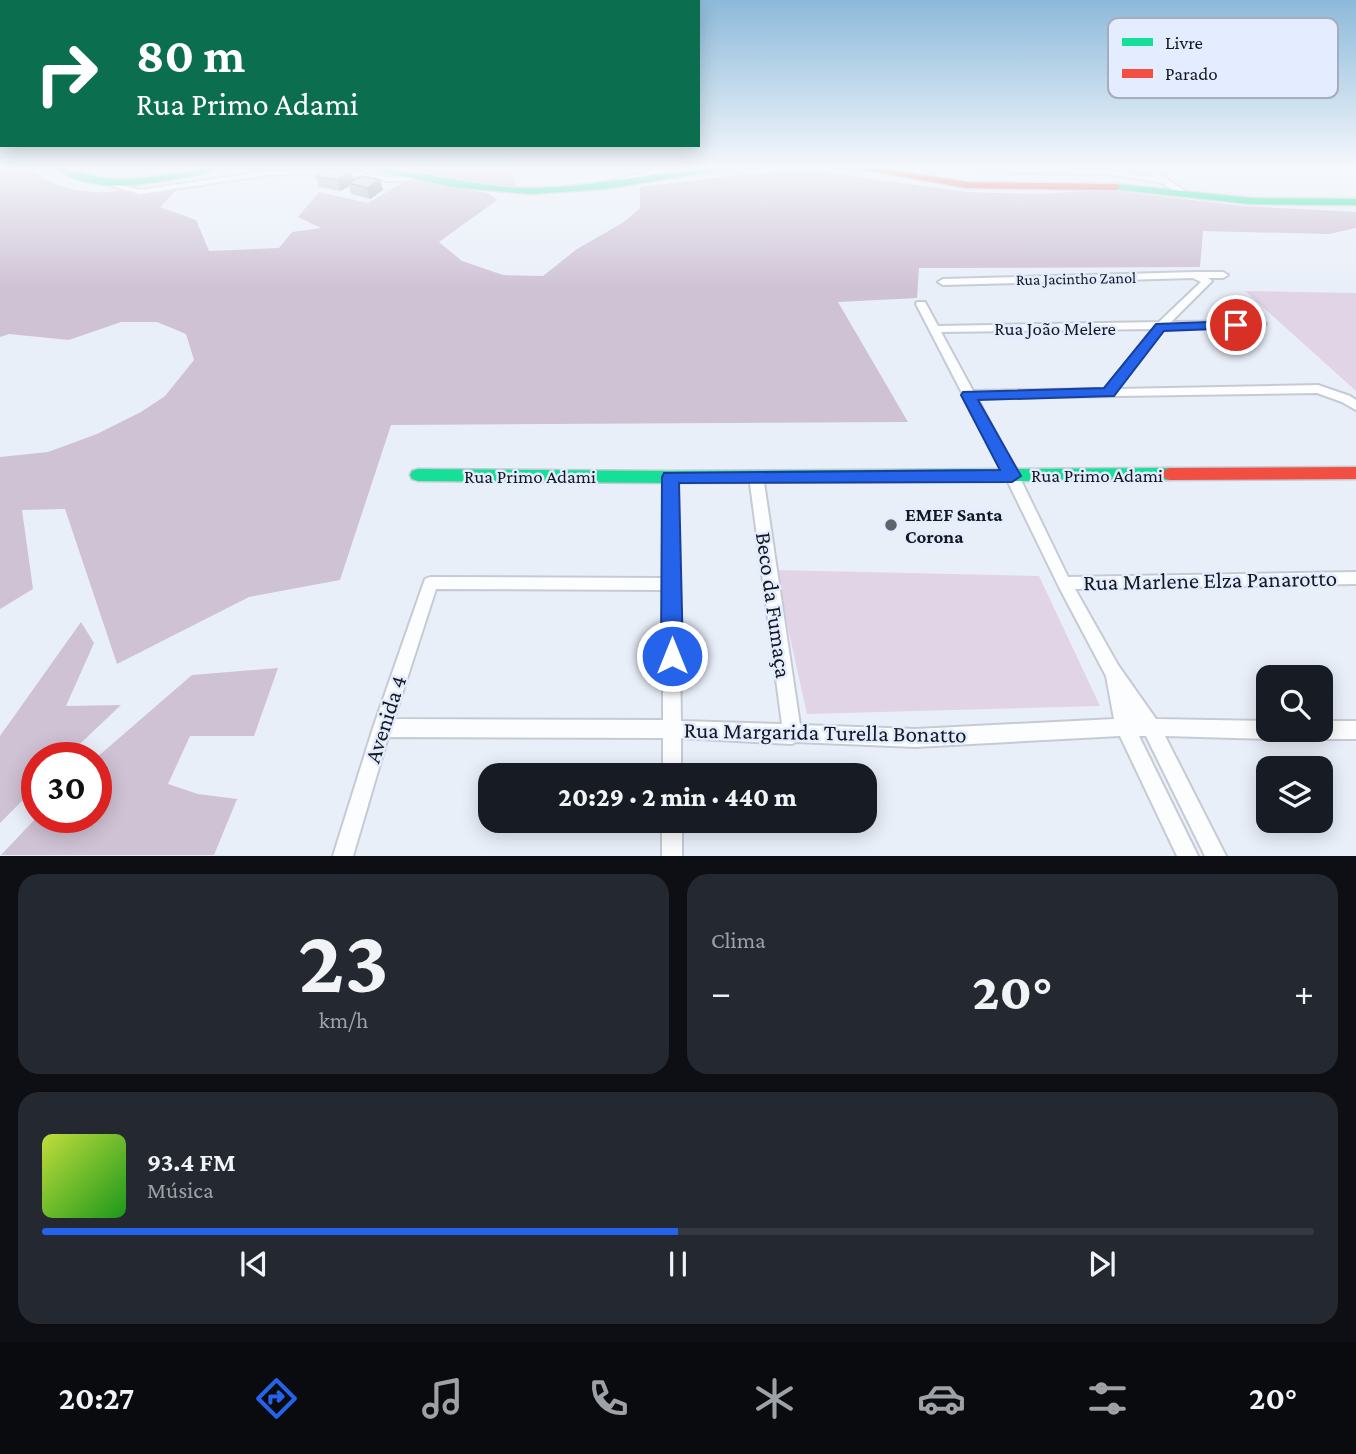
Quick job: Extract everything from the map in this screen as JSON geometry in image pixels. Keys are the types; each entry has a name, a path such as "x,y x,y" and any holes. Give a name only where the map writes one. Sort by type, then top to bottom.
{"main road":[{"name":"Rua Primo Adami","path":"418,475 670,477 1356,473"}],"street":[{"path":"1195,275 1223,275"},
{"name":"Rua Jacintho Zanol","path":"943,282 1195,275 1207,281 1160,327"},
{"path":"921,304 1012,476 1064,583 1112,670 1151,727 1216,856"},
{"name":"Rua João Melere","path":"934,329 1261,324"},
{"path":"1108,393 1160,327"},
{"path":"968,395 1318,388 1356,406"},
{"name":"Beco da Fumaça","path":"755,476 792,735"},
{"path":"670,477 672,763"},
{"name":"Rua Marlene Elza Panarotto","path":"1064,583 1356,578"},
{"path":"430,583 672,584"},
{"name":"Avenida 4","path":"343,856 430,583"},
{"path":"1112,670 1125,727 1188,856"},
{"name":"Rua Margarida Turella Bonatto","path":"382,728 671,729 916,738 1125,727 1256,730"},
{"path":"1333,730 1356,730"},
{"path":"672,833 672,856"}],"shaded area":[{"path":"0,209 165,209 196,220 209,251 279,248 292,232 321,228 298,217 305,209 485,209 439,242 462,261 503,275 543,276 577,249 624,222 639,209 1298,209 1356,212 1356,228 1329,234 1203,231 1200,267 919,268 917,298 838,302 908,422 391,425 340,580 249,597 117,664 65,509 22,510 33,589 0,609 0,457 48,452 97,434 141,412 165,396 194,360 186,334 157,322 121,322 69,340 9,334 0,337"},
{"path":"1245,291 1356,293 1356,391"},
{"path":"775,570 1039,576 1100,706 807,714"},
{"path":"81,622 94,643 66,706 121,705 82,742 21,742 21,802 0,823 0,736"},
{"path":"278,668 254,736 190,736 168,784 198,794 237,799 214,855 1,855 22,833 112,833 112,744 192,675"}],"traffic: fast":[{"path":"418,475 670,477 1170,474"}],"traffic: jam":[{"path":"1170,474 1356,473"}],"place":[{"name":"EMEF Santa Corona","path":"891,525"}],"route":[{"path":"672,656 670,477 1012,476 968,395 1108,393 1160,327 1236,325"}]}
